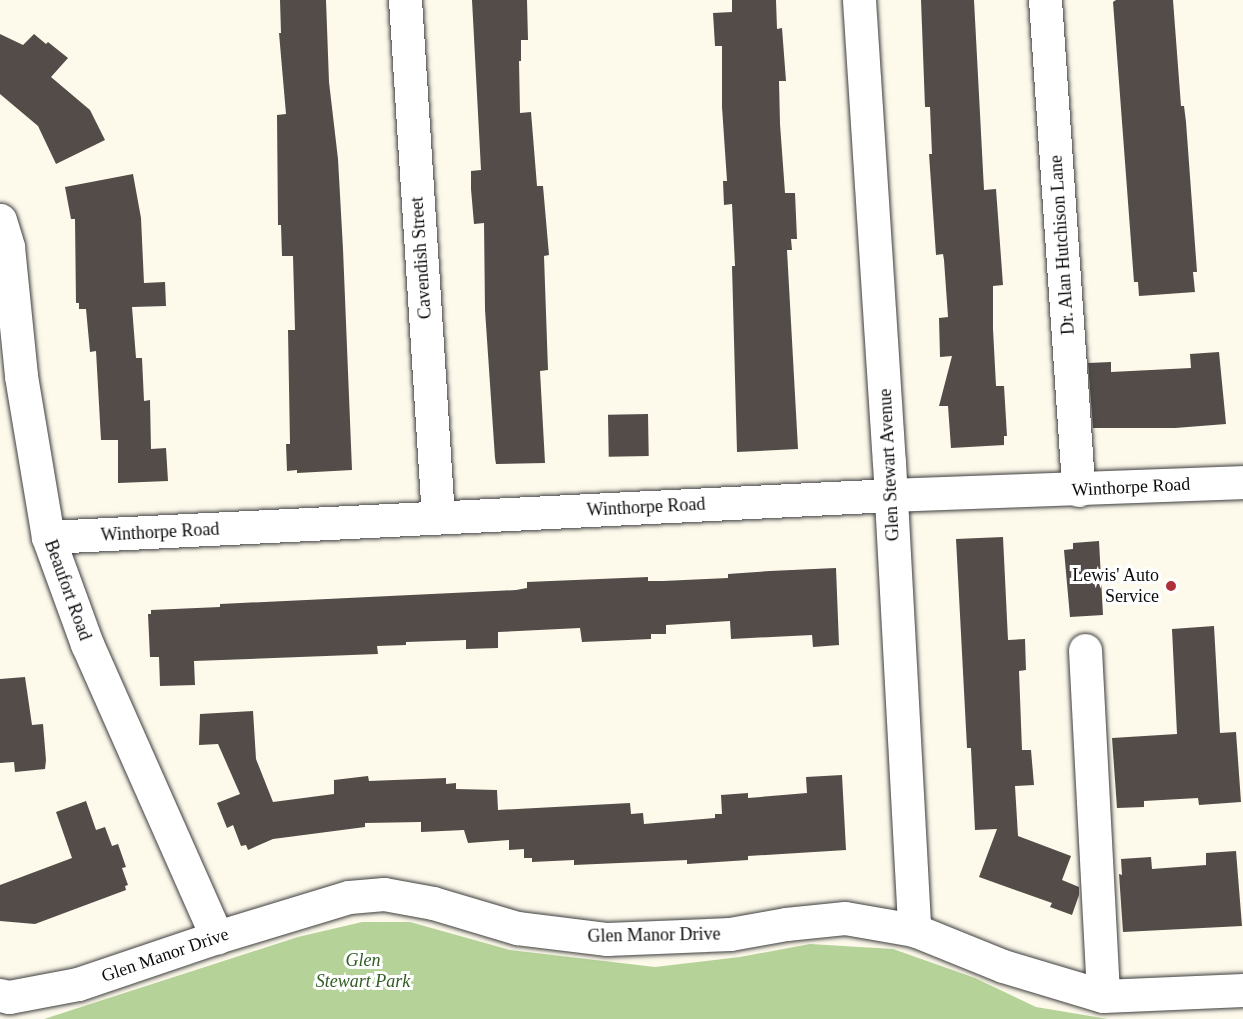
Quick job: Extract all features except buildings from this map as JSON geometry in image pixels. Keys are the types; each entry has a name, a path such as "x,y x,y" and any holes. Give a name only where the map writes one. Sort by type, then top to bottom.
{"street":[{"name":"Cavendish Street","path":"405,0 438,517"},
{"name":"Glen Stewart Avenue","path":"859,0 891,495 914,930"},
{"name":"Dr. Alan Hutchison Lane","path":"1045,0 1078,490"},
{"name":"Beaufort Road","path":"0,220 8,247 21,376 48,537 87,644 217,937"},
{"name":"Winthorpe Road","path":"48,537 891,495 1078,490 1243,482"},
{"path":"1085,650 1103,996"},
{"name":"Glen Manor Drive","path":"0,995 9,997 78,984 217,937 349,897 384,894 433,903 517,928 607,939 730,934 786,924 845,918 914,930 1004,966 1103,996 1243,990"}],"green space":[{"name":"Glen Stewart Park","path":"362,922 410,922 510,950 655,967 740,957 810,944 893,949 975,978 1036,1007 1108,1019 44,1019 298,937"}],"place":[{"name":"Lewis' Auto Service","path":"1171,586"}]}
